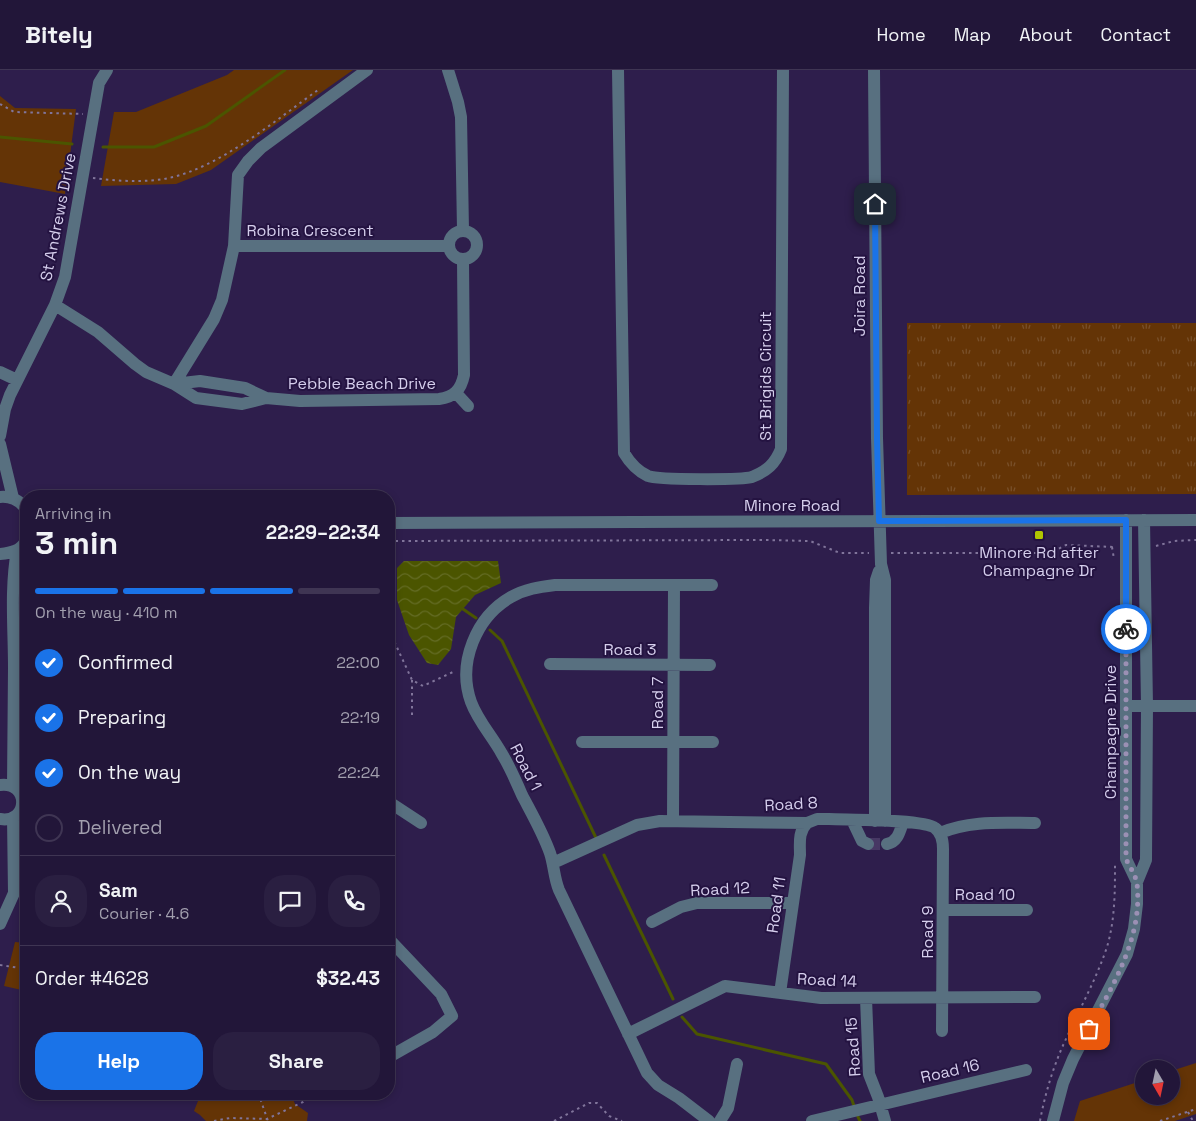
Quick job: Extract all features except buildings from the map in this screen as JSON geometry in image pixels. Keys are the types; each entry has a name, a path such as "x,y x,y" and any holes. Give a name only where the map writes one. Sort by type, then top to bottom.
{"street":[{"name":"St Andrews Drive","path":"96,70 99,84"},
{"name":"St Andrews Drive","path":"0,436 4,409 55,305 65,276 99,84 107,70"},
{"path":"234,246 238,175 248,161 261,148 367,70"},
{"path":"448,70 461,117 463,230"},
{"name":"St Brigids Circuit","path":"618,70 624,453 633,467 649,476 665,479 750,478 768,469 776,461 781,449 783,70"},
{"name":"Joira Road","path":"874,70 877,438 881,559 885,580 880,608 880,821"},
{"path":"463,230 472,233 477,240 477,250 471,257 463,260 455,257 448,246 452,235 463,230"},
{"name":"Robina Crescent","path":"174,384 214,319 234,246 448,246"},
{"name":"Pebble Beach Drive","path":"55,305 98,332 146,372 174,384 200,381 245,388 266,398 324,402 439,399 456,393 460,388 464,375 463,260"},
{"path":"0,372 17,380"},
{"name":"Pebble Beach Drive","path":"456,393 468,406"},
{"path":"0,444 6,497 20,505"},
{"name":"Champagne Drive","path":"1126,520 1126,859 1137,882"},
{"name":"Champagne Drive","path":"1053,1121 1063,1083 1127,954 1134,929 1137,882 1146,860 1147,706 1144,520"},
{"name":"Minore Road","path":"395,523 1196,520"},
{"path":"0,554 9,554 20,547"},
{"path":"0,785 20,791 12,597 13,574 20,552"},
{"name":"Road 1","path":"709,1121 652,1080 644,1066 559,890 553,862 545,842 503,754 476,715 470,700 466,666 476,633 485,620 510,598 523,591 555,585 712,585"},
{"name":"Road 7","path":"673,821 674,585"},
{"path":"1126,628 1146,628"},
{"name":"Road 3","path":"550,664 710,665"},
{"path":"1126,706 1196,706"},
{"path":"582,742 713,742"},
{"path":"1126,790 1147,790"},
{"path":"395,806 422,823"},
{"path":"0,819 5,820 20,813 20,847 14,893 0,924"},
{"name":"Road 8","path":"553,862 637,825 648,822 807,823 823,819 880,821 927,824 933,826 940,833"},
{"path":"852,820 862,841 868,844"},
{"path":"887,844 892,844 897,838 903,822"},
{"name":"Road 11","path":"780,993 800,855 800,836 801,830 807,823"},
{"path":"940,833 963,824 1035,824"},
{"name":"Road 9","path":"940,833 943,849 942,1031"},
{"name":"Road 12","path":"652,922 681,908 697,903 793,903"},
{"name":"Road 10","path":"943,910 1026,910"},
{"path":"395,945 441,994 452,1016 434,1032 395,1054"},
{"name":"Road 14","path":"628,1034 721,987 734,986 821,998 1035,997"},
{"name":"Road 15","path":"866,998 867,1065 885,1121"},
{"path":"720,1121 728,1108 737,1064"},
{"name":"Road 16","path":"881,1104 1026,1070"},
{"path":"812,1121 881,1104"}],"path":[{"path":"83,177 110,180 157,180 186,173 209,163 242,143 323,87"},
{"path":"0,104 14,112 93,114"},
{"path":"1145,547 1174,541 1196,540"},
{"path":"395,541 810,541 840,553 881,559 1050,553 1066,545 1126,548"},
{"path":"1112,547 1114,561"},
{"path":"395,643 412,680 412,720"},
{"path":"412,680 423,686 466,666"},
{"path":"1040,1121 1051,1076 1064,1042 1097,974 1107,946 1115,897 1115,859"},
{"path":"0,965 20,968"},
{"path":"260,1100 268,1120"},
{"path":"214,1121 230,1118 268,1120 305,1100"},
{"path":"554,1121 589,1103 597,1103 608,1116 622,1121"},
{"path":"1160,1121 1196,1109"},
{"path":"1188,1112 1193,1121"}],"green space":[{"path":"234,70 353,70 211,170 176,184 101,186 114,112 136,112 227,75"},
{"path":"0,96 15,108 76,109 65,194 0,182"},
{"path":"907,323 1196,323 1196,494 907,495"},
{"path":"15,942 20,942 20,990 4,986"},
{"path":"1196,1063 1196,1114 1175,1121 1074,1121 1080,1101 1135,1083 1135,1105 1180,1105 1180,1068"},
{"path":"198,1100 293,1100 295,1104 308,1113 307,1121 206,1121 194,1111"}],"water":[{"path":"404,561 498,561 501,583 475,595 456,617 451,649 438,665 427,663 409,635 397,600 397,568"}],"waterway":[{"path":"103,147 154,147 206,126 285,70"},
{"path":"0,137 72,144"},
{"path":"460,607 476,618"},
{"path":"490,630 502,641 597,840"},
{"path":"604,855 673,999"},
{"path":"682,1017 697,1034 826,1064 852,1100 854,1106"},
{"path":"858,1117 860,1121"}],"tunnel":[{"path":"868,844 887,844"}],"way so far":[{"path":"1089,1029 1127,954 1134,929 1137,904 1137,882 1126,859 1126,629"}],"place":[{"name":"Minore Rd after Champagne Dr","path":"1039,535"}],"route":[{"path":"875,204 879,521 1126,520 1126,629"}]}
